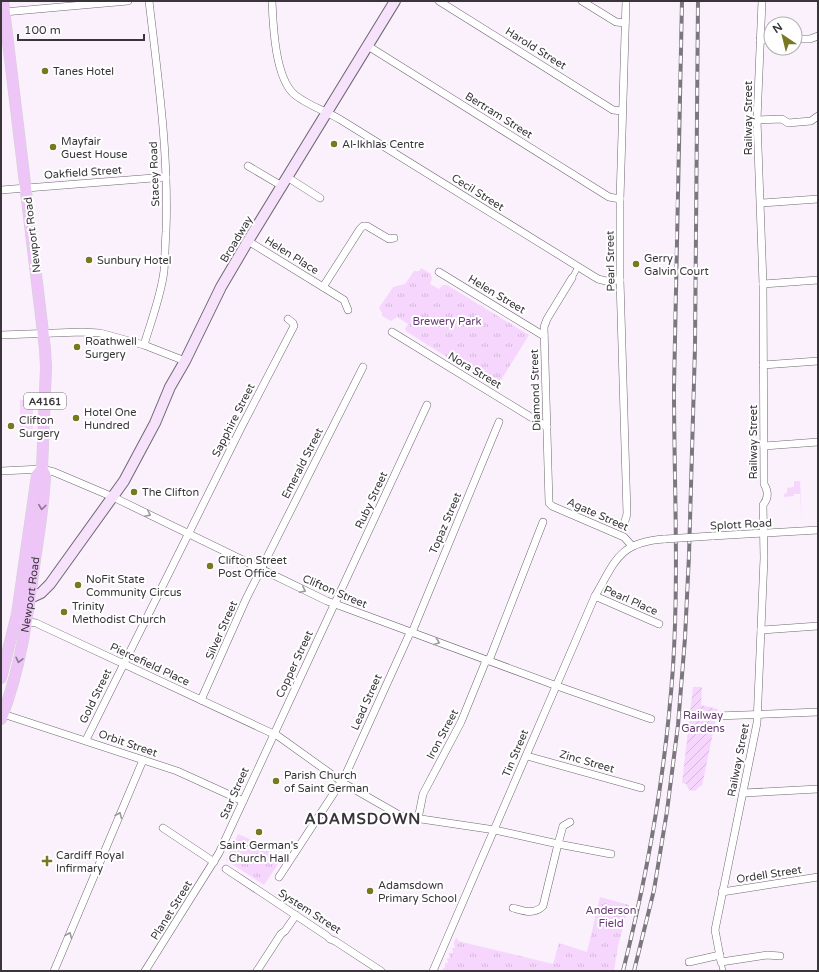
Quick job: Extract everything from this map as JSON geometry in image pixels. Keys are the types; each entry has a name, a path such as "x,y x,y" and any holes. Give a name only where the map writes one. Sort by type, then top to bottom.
{"main road":[{"name":"Broadway","path":"30,598 39,595 45,589 124,481 155,423 168,395 170,387 185,361 222,287 248,241 395,1"},
{"name":"Newport Road","path":"1,678 19,619 30,598 45,475 42,469 46,367 4,6"},
{"name":"Newport Road","path":"2,716 19,660 19,619 37,475 42,469"}],"street":[{"path":"4,6 128,1"},
{"name":"Stacey Road","path":"144,345 164,271 167,208 161,108 149,1"},
{"name":"Cecil Street","path":"272,1 275,45 288,87 296,96 321,111 341,120 578,267 601,280 620,280"},
{"name":"Harold Street","path":"439,1 613,110 622,111"},
{"path":"582,1 616,22 626,23"},
{"name":"Pearl Street","path":"625,521 627,514 620,280 620,199 626,1"},
{"name":"Railway Street","path":"723,971 715,930 757,715 761,630 763,534 762,505 767,500 767,489 764,484 763,284 757,120 762,1"},
{"path":"803,39 810,39 818,36"},
{"name":"Bertram Street","path":"368,46 608,197 620,199"},
{"path":"757,120 782,119 788,123 811,121 818,116"},
{"path":"248,166 320,198"},
{"name":"Oakfield Street","path":"1,190 166,177"},
{"path":"760,203 818,199"},
{"name":"Helen Place","path":"323,287 363,226 367,226 389,239 394,238"},
{"name":"Helen Place","path":"248,241 344,300 348,310"},
{"path":"572,278 578,267"},
{"name":"Helen Street","path":"439,272 544,336"},
{"name":"Diamond Street","path":"552,506 549,503 544,336 545,323 572,278"},
{"path":"763,284 818,280"},
{"name":"Sapphire Street","path":"188,533 294,326 288,319"},
{"path":"1,335 82,332 100,333 144,345 185,361"},
{"name":"Nora Street","path":"392,332 547,427"},
{"path":"763,365 818,361"},
{"name":"Emerald Street","path":"261,569 363,366"},
{"name":"Ruby Street","path":"335,604 427,405"},
{"name":"Topaz Street","path":"411,633 500,422"},
{"path":"764,446 818,442"},
{"path":"1,471 42,469"},
{"name":"Clifton Street","path":"42,469 54,472 113,497 335,604 557,686 652,719"},
{"name":"Agate Street","path":"552,506 624,537 632,546"},
{"path":"488,660 543,522"},
{"name":"Splott Road","path":"632,546 644,541 665,538 818,530"},
{"name":"Gold Street","path":"86,740 188,533"},
{"name":"Tin Street","path":"433,971 595,596 616,560 632,546"},
{"name":"Silver Street","path":"201,700 261,569"},
{"name":"Pearl Place","path":"595,596 659,624"},
{"name":"Copper Street","path":"273,734 335,604"},
{"name":"Piercefield Place","path":"19,619 36,622 278,736 342,782 398,815 495,830 611,854"},
{"path":"761,630 818,626"},
{"name":"Lead Street","path":"279,877 342,782 411,633"},
{"name":"Iron Street","path":"418,819 424,791 456,733 468,708 485,663 488,660"},
{"path":"717,716 818,712"},
{"name":"Orbit Street","path":"2,716 86,740 183,773 243,801"},
{"name":"Star Street","path":"214,862 222,848 273,734"},
{"name":"Zinc Street","path":"527,756 641,788"},
{"path":"54,971 143,760"},
{"path":"743,792 818,789"},
{"path":"513,908 534,913 543,906 563,826 570,822"},
{"path":"163,828 214,862"},
{"name":"Planet Street","path":"146,971 214,862"},
{"name":"System Street","path":"226,870 335,941 373,969 381,971"},
{"name":"Ordell Street","path":"722,892 818,877"},
{"path":"257,971 280,934 285,931 296,915"},
{"path":"689,962 767,955 780,956"}],"green space":[{"name":"Brewery Park","path":"421,268 431,274 432,279 430,284 439,289 443,285 447,285 529,335 496,388 458,364 461,358 454,353 450,359 407,332 405,329 408,324 397,317 391,321 382,316 379,308 393,287 405,284 414,271 419,271"},
{"path":"20,400 33,400 33,434 20,434"},
{"path":"794,481 800,481 802,520 800,494 784,497 784,494 787,493 787,488 794,487"},
{"name":"Railway Gardens","path":"693,687 702,687 701,705 718,709 702,786 695,791 689,790 686,784 682,783"},
{"path":"238,834 252,840 281,860 264,885 226,860"},
{"name":"Anderson Field","path":"600,897 629,905 618,946 614,971 443,971 443,968 445,968 445,963 448,963 447,958 450,958 449,953 453,953 452,948 455,948 454,943 456,938 458,941 553,964 559,943 587,952"}],"railway":[{"path":"623,971 655,820 666,744 673,667 676,597 674,388 682,1"},
{"path":"634,971 654,890 667,811 678,725 685,638 695,347 698,1"}],"place":[{"name":"Tanes Hotel","path":"45,71"},
{"name":"Al-Ikhlas Centre","path":"334,144"},
{"name":"Mayfair Guest House","path":"53,147"},
{"name":"Sunbury Hotel","path":"89,260"},
{"name":"Gerry Galvin Court","path":"636,264"},
{"name":"Roathwell Surgery","path":"77,347"},
{"name":"Hotel One Hundred","path":"76,418"},
{"name":"Clifton Surgery","path":"11,426"},
{"name":"The Clifton","path":"134,492"},
{"name":"Clifton Street Post Office","path":"210,566"},
{"name":"NoFit State Community Circus","path":"78,585"},
{"name":"Trinity Methodist Church","path":"64,612"},
{"name":"Parish Church of Saint German","path":"276,781"},
{"name":"Saint German's Church Hall","path":"259,832"},
{"name":"Cardiff Royal Infirmary","path":"47,861"},
{"name":"Adamsdown Primary School","path":"370,891"}],"district":[{"name":"ADAMSDOWN","path":"363,819"}]}
